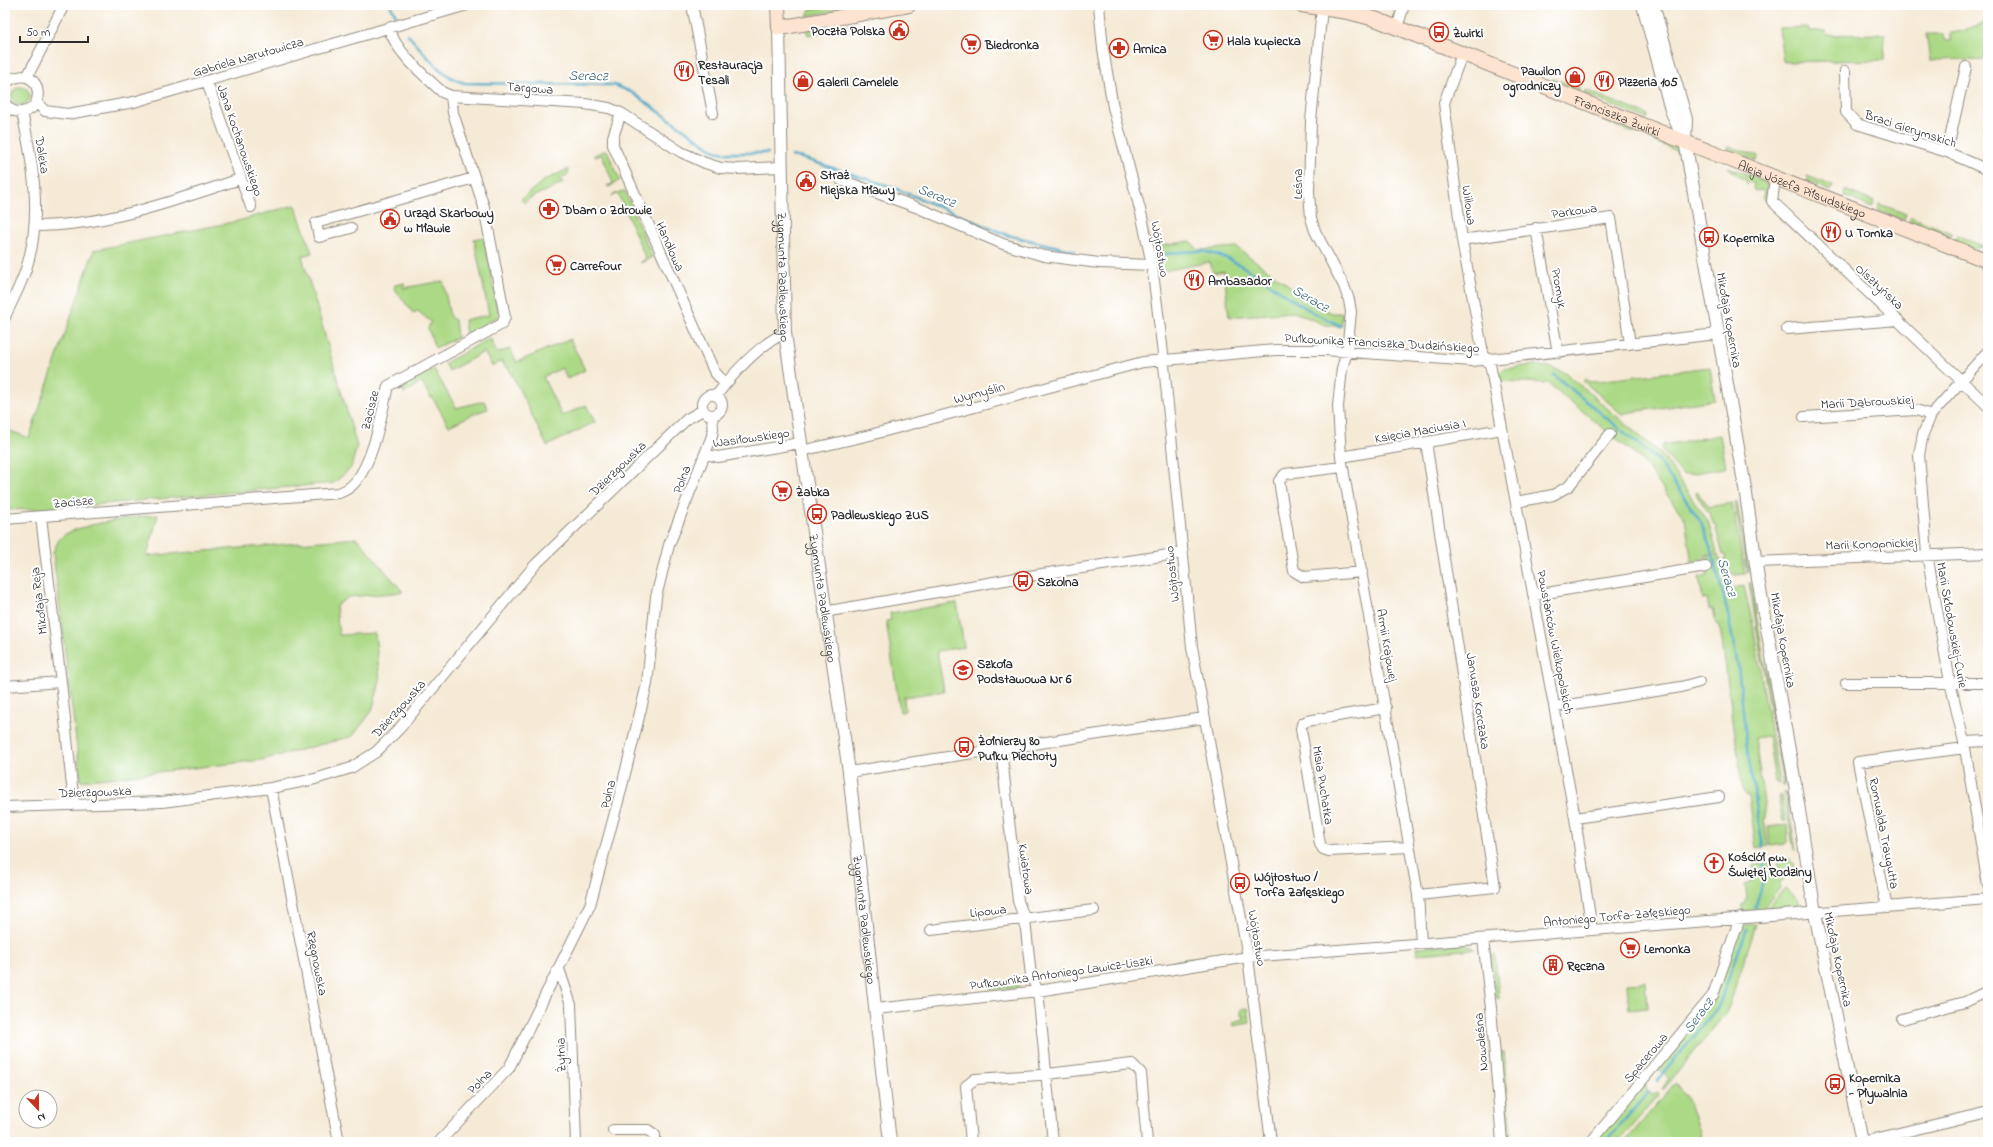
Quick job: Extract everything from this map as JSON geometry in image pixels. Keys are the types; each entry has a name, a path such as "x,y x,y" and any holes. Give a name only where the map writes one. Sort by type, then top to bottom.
{"main road":[{"name":"Zygmunta Padlewskiego","path":"778,5 780,28"},
{"path":"780,28 909,5"},
{"name":"Franciszka Żwirki","path":"1301,5 1375,19 1685,141"},
{"name":"Aleja Józefa Piłsudskiego","path":"1685,141 1775,178 1987,258"}],"street":[{"path":"27,77 64,5"},
{"name":"Gabriela Narutowicza","path":"37,103 45,111 68,114 134,102 207,82 466,5"},
{"path":"692,5 713,113"},
{"name":"Wójtostwo","path":"1100,5 1103,49 1113,107 1142,217 1152,265 1192,647 1248,957 1271,1142"},
{"path":"1397,28 1404,5"},
{"name":"Mikołaja Kopernika","path":"1648,6 1686,119 1685,141 1746,494 1756,562 1792,764 1815,913 1862,1142"},
{"name":"Leśna","path":"1322,8 1311,121 1311,218 1322,247 1349,300 1351,312 1347,352"},
{"path":"389,28 392,38 400,50 439,89 451,96"},
{"name":"Zygmunta Padlewskiego","path":"780,28 781,167 785,333 824,612 849,772 890,1142"},
{"name":"Willowa","path":"1462,54 1444,103 1462,240 1482,352 1486,360"},
{"path":"1946,152 1966,67"},
{"name":"Braci Gierymskich","path":"1845,71 1846,112 1857,124 1946,152 1988,170"},
{"path":"5,104 11,110 22,112 28,111 37,103 39,97 38,88 34,82 27,77 21,76 7,78"},
{"name":"Jana Kochanowskiego","path":"207,82 251,207"},
{"name":"Targowa","path":"451,96 585,104 609,108 621,113 681,152 705,163 721,168 738,169 781,167"},
{"name":"Zacisze","path":"5,519 339,493 350,488 358,479 371,453 388,386 502,324 504,319 489,230 453,113 451,96"},
{"name":"Daleka","path":"5,317 26,269 33,241 35,212 34,175 22,112"},
{"name":"Handlowa","path":"621,113 616,126 613,145 662,258 714,371 725,384"},
{"path":"351,228 320,237 316,222 474,178"},
{"name":"Olsztyńska","path":"1775,178 1772,202 1988,406"},
{"path":"34,226 56,226 88,222 139,211 240,179"},
{"path":"841,180 916,207 1003,244 1044,256 1099,263 1152,265"},
{"name":"Parkowa","path":"1462,240 1611,218 1630,344"},
{"name":"Promyk","path":"1536,228 1558,353"},
{"path":"1787,329 1898,320"},
{"name":"Dzierzgowska","path":"5,807 162,802 270,788 315,779 351,768 376,752 399,729 535,565 687,419 703,410 704,400 709,396 716,396 725,384 764,347 774,338 785,333"},
{"name":"Pułkownika Franciszka Dudzińskiego","path":"1163,359 1275,350 1347,352 1472,361 1558,353 1718,334"},
{"name":"Marii Skłodowskiej-Curie","path":"1988,351 1931,414 1923,434 1919,455 1927,554 1950,682 1964,745 1988,884"},
{"name":"Armii Krajowej","path":"1347,352 1342,368 1338,406 1342,462 1418,894 1421,944"},
{"name":"Wymyślin","path":"801,447 870,435 1143,362 1163,359"},
{"name":"Powstańców Wielkopolskich","path":"1486,360 1490,364 1555,707 1575,818 1592,930"},
{"path":"703,410 712,416 719,414 722,407 721,400 716,396"},
{"name":"Marii Dąbrowskiej","path":"1804,417 1916,410 1931,414"},
{"name":"Polna","path":"439,1142 509,1068 590,904 620,794 647,684 656,597 670,546 712,436 712,416"},
{"name":"Księcia Maciusia I","path":"1362,572 1304,577 1294,571 1279,481 1285,474 1426,442 1502,429"},
{"path":"1516,502 1553,495 1569,486 1610,434"},
{"name":"Janusza Korczaka","path":"1418,894 1495,886 1426,442"},
{"name":"Wasiłowskiego","path":"705,454 718,457 801,447"},
{"name":"Mikołaja Reja","path":"41,517 74,805"},
{"path":"824,612 1022,577 1182,553"},
{"name":"Marii Konopnickiej","path":"1756,562 1927,554 1988,553"},
{"path":"1534,595 1706,567"},
{"path":"5,686 61,682"},
{"path":"1555,707 1681,687 1699,682"},
{"path":"1846,683 1988,683"},
{"name":"Misia Puchatka","path":"1386,708 1307,721 1302,724 1301,729 1320,844 1323,849 1329,851 1409,847"},
{"path":"849,772 1204,718"},
{"path":"1964,745 1988,741"},
{"name":"Romualda Traugutta","path":"1887,908 1858,762 1964,745"},
{"name":"Kwiatowa","path":"1001,749 1018,901 1025,920 1031,976 1038,992 1053,1142"},
{"name":"Rzęgnowska","path":"270,788 339,1142"},
{"path":"1575,818 1719,797"},
{"name":"Antoniego Torfa-Załęskiego","path":"1248,957 1988,899"},
{"name":"Lipowa","path":"931,930 1025,920 1094,910"},
{"name":"Spacerowa","path":"1591,1142 1713,995 1740,918"},
{"name":"Nowoleśna","path":"1483,939 1491,1008 1502,1142"},
{"name":"Pułkownika Antoniego Lawicz-Liszki","path":"876,1009 1038,992 1248,957"},
{"name":"Żytnia","path":"558,969 571,1005 576,1142"},
{"path":"1902,1019 1966,1002 1988,991"},
{"path":"971,1142 966,1086 975,1079 1047,1074 1132,1064 1141,1073 1147,1142"},
{"path":"1862,1142 1988,1112"},
{"path":"613,1130 648,1130 654,1136 655,1142"}],"green space":[{"path":"845,5 869,5 807,16 810,9"},
{"path":"846,23 854,26 808,35 806,30"},
{"path":"1988,23 1984,59 1930,60 1926,34 1943,34 1944,40 1951,40 1951,33"},
{"path":"1808,27 1809,31 1826,31 1826,35 1885,34 1884,60 1783,62 1779,28"},
{"path":"1553,78 1580,88 1578,91 1552,82"},
{"path":"21,87 27,90 30,96 27,102 21,105 15,102 12,96 15,90"},
{"path":"1585,90 1648,115 1648,117 1647,119 1584,94"},
{"path":"1605,118 1634,130 1634,133 1603,121"},
{"path":"1650,136 1674,145 1679,152 1649,139"},
{"path":"1729,146 1758,156 1756,161 1728,149"},
{"path":"607,150 620,180 609,187 607,186 613,183 602,155 595,157 594,155"},
{"path":"1728,167 1767,182 1768,200 1766,202 1762,198 1764,193 1762,190 1755,191 1753,189 1754,184 1751,182 1747,184 1745,178 1742,179"},
{"path":"568,169 569,174 561,178 563,183 532,197 524,203 521,199 543,181"},
{"path":"1807,176 1833,186 1831,191 1807,181"},
{"path":"1845,190 1874,202 1872,208 1844,196"},
{"path":"625,191 652,257 641,263 640,262 646,259 618,194 612,196 619,192"},
{"path":"1880,204 1906,214 1904,220 1878,211"},
{"path":"295,205 312,253 302,256 357,446 351,468 334,483 48,509 5,510 5,429 29,438 94,250 238,221"},
{"path":"1911,217 1952,233 1950,237 1947,238 1910,223 1909,221"},
{"path":"1957,235 1983,246 1975,249 1954,240"},
{"path":"484,237 499,316 466,335 464,320 489,315 474,239"},
{"path":"1190,241 1199,250 1236,247 1319,307 1332,313 1343,313 1341,327 1325,325 1294,312 1229,317 1224,271 1213,273 1210,262 1163,271 1157,247"},
{"path":"443,281 450,317 455,320 457,338 435,348 428,328 431,322 418,311 413,313 394,288 395,285 405,283 403,288"},
{"path":"490,338 497,353 510,349 517,362 570,339 585,370 567,379 562,368 543,377 562,416 586,405 595,422 547,446 508,367 506,368 502,361 492,366 484,352 449,371 445,363"},
{"path":"1534,365 1551,367 1567,374 1662,455 1708,521 1717,552 1706,555 1692,563 1685,519 1640,458 1548,383 1500,381 1499,373 1504,369"},
{"path":"1710,367 1715,400 1625,413 1623,415 1583,381 1585,379 1590,382"},
{"path":"434,369 456,408 484,401 488,409 478,412 449,426 432,397 431,398 421,382 404,394 401,386"},
{"path":"1720,435 1726,467 1724,468 1683,475 1660,448 1663,445"},
{"path":"1697,492 1709,507 1732,503 1745,574 1735,575 1727,570 1724,559 1726,558 1725,555 1723,555 1716,529 1718,528 1716,524 1714,525 1709,513 1695,493"},
{"path":"1737,502 1749,572 1747,573 1735,503"},
{"path":"158,515 147,556 357,538 403,592 348,597 336,606 339,635 375,633 380,681 372,711 353,736 262,760 81,781 53,553 60,539 64,535 84,527 110,521"},
{"path":"1718,554 1728,589 1744,586 1753,625 1779,784 1775,782 1768,736 1755,738 1766,818 1764,819 1768,846 1756,848 1749,796 1743,792 1721,634 1718,624 1716,624 1713,609 1709,609 1707,599 1703,600 1699,577 1708,575 1704,562 1698,562 1708,556"},
{"path":"1749,583 1751,583 1785,785 1783,785"},
{"path":"957,603 964,647 937,651 944,691 904,697 905,711 900,712 886,621 891,620 890,613"},
{"path":"1784,792 1786,793 1796,850 1794,850"},
{"path":"1781,794 1786,821 1783,821 1778,798"},
{"path":"1787,825 1788,841 1785,844 1770,846 1768,827"},
{"path":"1789,859 1793,863 1794,870 1787,875 1784,874 1777,863"},
{"path":"1769,862 1784,880 1779,885 1780,888 1761,910 1742,911 1742,905 1747,898 1745,885 1751,883 1754,872 1753,865"},
{"path":"1785,888 1797,899 1798,905 1794,907 1766,909"},
{"path":"1756,924 1726,1013 1664,1089 1662,1089 1669,1078 1658,1069 1709,1004 1742,925"},
{"path":"1465,944 1475,949 1417,954 1417,947"},
{"path":"1228,953 1229,955 1174,965 1172,961"},
{"path":"1495,954 1499,999 1494,996 1491,955"},
{"path":"1645,982 1647,1008 1629,1010 1627,983"},
{"path":"1018,984 1021,988 990,990 990,987"},
{"path":"1248,1008 1250,1023 1234,1026 1233,1022 1244,1019 1244,1016 1241,1016 1241,1009"},
{"path":"1499,1052 1504,1052 1511,1135 1507,1135"},
{"path":"1645,1083 1647,1091 1653,1094 1658,1092 1659,1095 1618,1142 1594,1142"},
{"path":"1675,1083 1685,1095 1703,1142 1625,1142"}],"waterway":[{"name":"Seracz","path":"390,5 396,15"},
{"name":"Seracz","path":"407,34 440,70 456,80 465,83 614,85 631,92 715,151 725,153 768,153"},
{"name":"Seracz","path":"791,156 802,158 892,187 1007,235 1075,251"},
{"name":"Seracz","path":"1159,255 1198,251 1223,257 1235,262 1260,277 1310,311 1341,326"},
{"name":"Seracz","path":"1554,375 1658,460 1701,522 1712,552 1727,610 1738,666 1747,748 1763,847"},
{"name":"Seracz","path":"1755,908 1765,876 1764,864"},
{"name":"Seracz","path":"1657,1081 1718,1007 1747,929"},
{"name":"Seracz","path":"1606,1142 1649,1091"}],"place":[{"name":"Poczta Polska","path":"899,30"},
{"name":"Żwirki","path":"1439,32"},
{"name":"Hala kupiecka","path":"1213,40"},
{"name":"Biedronka","path":"971,44"},
{"name":"Arnica","path":"1119,48"},
{"name":"Restauracja Tesali","path":"684,71"},
{"name":"Pawilon ogrodniczy","path":"1575,77"},
{"name":"Galerii Camelele","path":"803,81"},
{"name":"Pizzeria 105","path":"1604,81"},
{"name":"Straż Miejska Mławy","path":"806,181"},
{"name":"Dbam o Zdrowie","path":"549,209"},
{"name":"Urząd Skarbowy w Mławie","path":"390,219"},
{"name":"U Tomka","path":"1831,232"},
{"name":"Kopernika","path":"1709,237"},
{"name":"Carrefour","path":"556,265"},
{"name":"Ambasador","path":"1194,280"},
{"name":"Żabka","path":"782,491"},
{"name":"Padlewskiego ZUS","path":"817,514"},
{"name":"Szkolna","path":"1023,581"},
{"name":"Szkoła Podstawowa Nr 6","path":"963,670"},
{"name":"Żołnierzy 80 Pułku Piechoty","path":"964,747"},
{"name":"Kościół pw. Świętej Rodziny","path":"1714,863"},
{"name":"Wójtostwo / Torfa Załęskiego","path":"1240,883"},
{"name":"Lemonka","path":"1630,948"},
{"name":"Ręczna","path":"1553,965"},
{"name":"Kopernika - Pływalnia","path":"1835,1084"}]}
